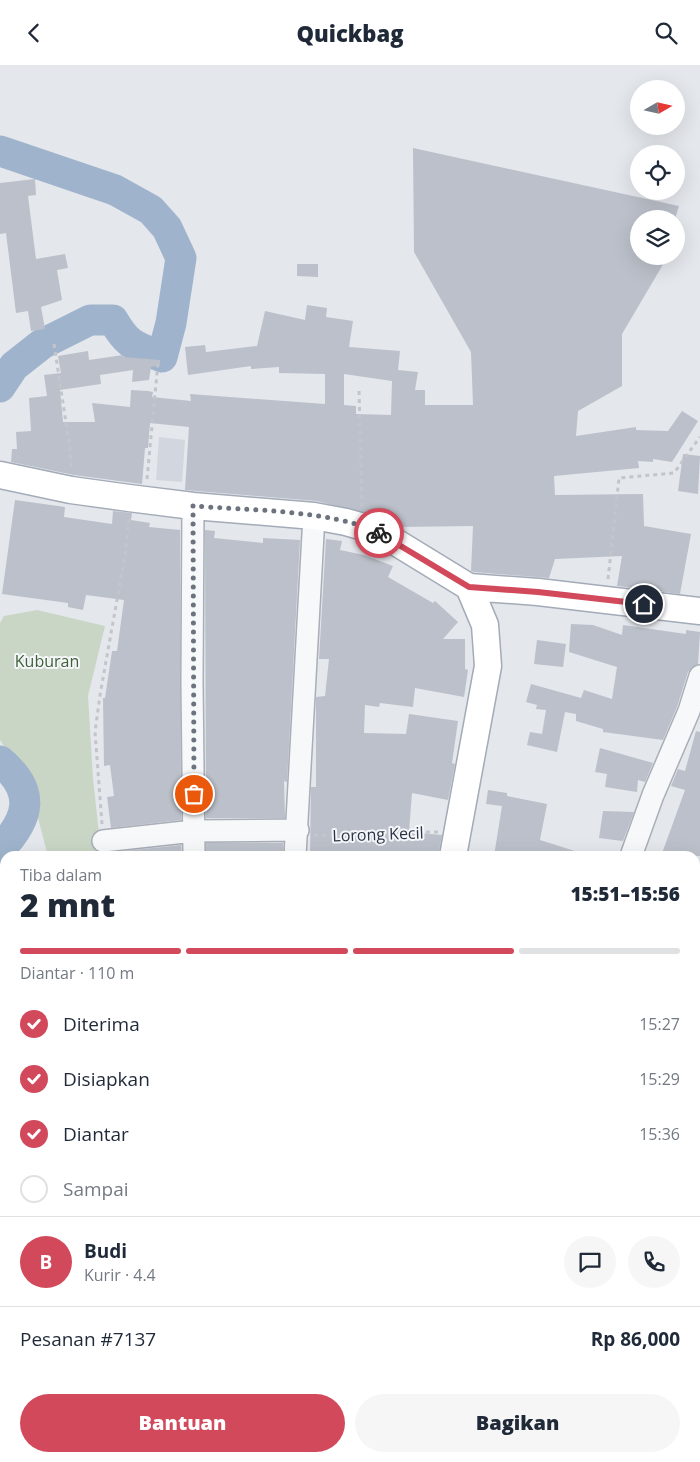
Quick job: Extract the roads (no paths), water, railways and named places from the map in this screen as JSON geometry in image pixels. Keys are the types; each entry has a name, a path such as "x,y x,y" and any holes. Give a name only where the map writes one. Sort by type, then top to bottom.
{"main road":[{"path":"0,475 71,490 193,506 314,516 362,526 389,538 469,587 700,611"},
{"path":"456,844 488,667 485,625 469,587"}],"street":[{"path":"193,506 194,851"},
{"path":"296,851 314,516"},
{"path":"633,851 653,795 689,711 700,677"},
{"path":"103,841 194,831 298,832"}],"waterway":[{"path":"0,151 115,190 151,210 167,228 181,258 171,323 162,357 133,344 123,335 113,320 90,320 42,344 14,366 0,387"},
{"path":"0,761 12,772 19,783 24,794 25,805 18,826 0,849"}],"park label":[{"name":"Kuburan","path":"47,661"}]}
